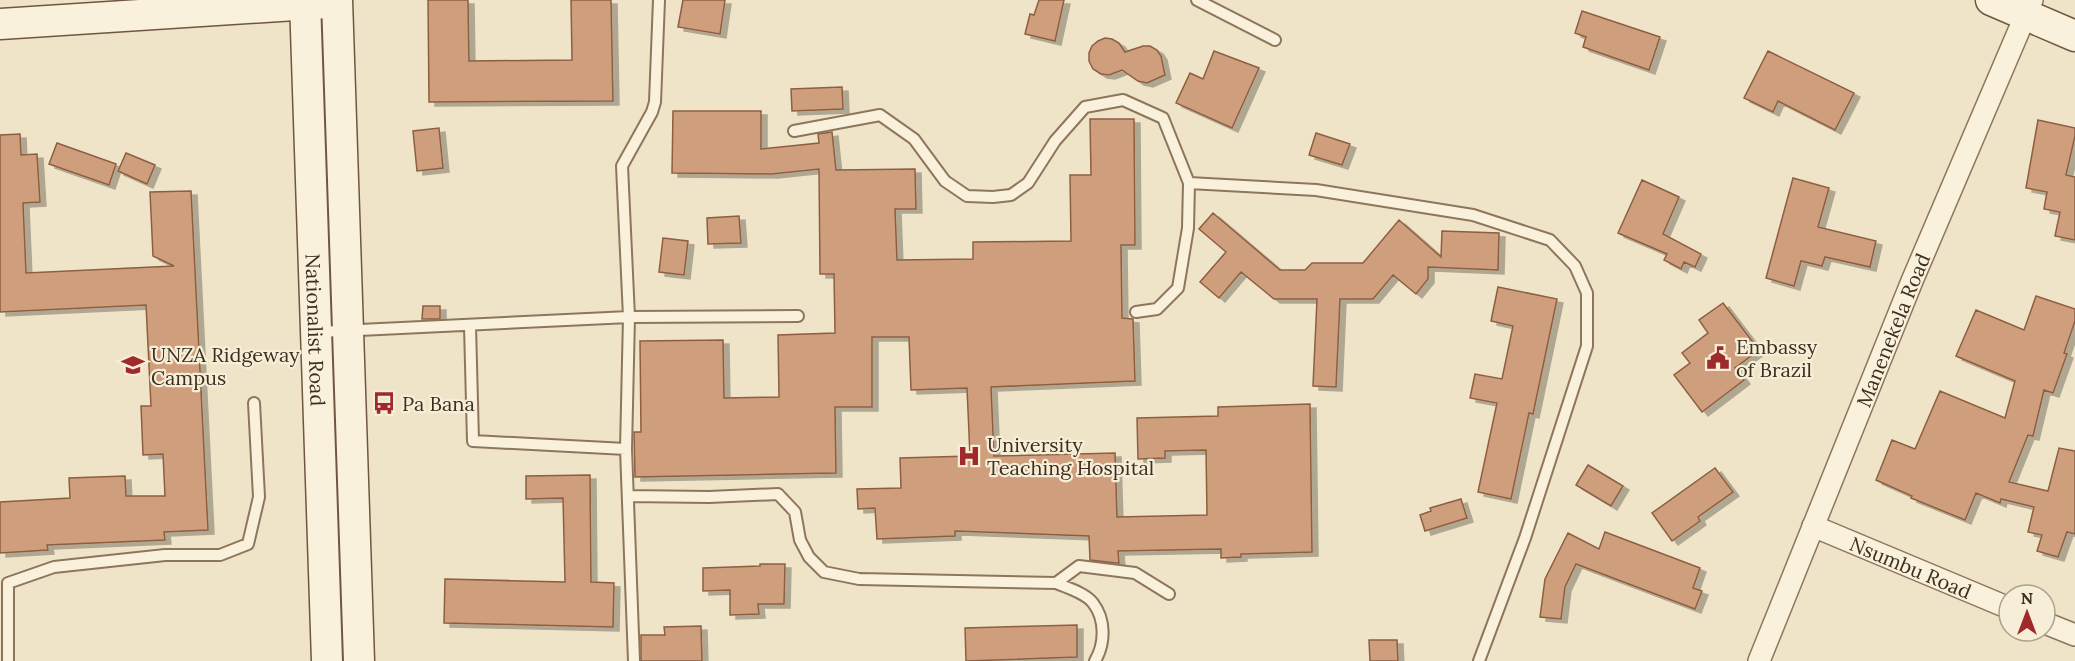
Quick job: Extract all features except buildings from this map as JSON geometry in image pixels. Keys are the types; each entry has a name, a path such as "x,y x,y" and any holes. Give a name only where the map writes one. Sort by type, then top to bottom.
{"main road":[{"path":"1991,0 2029,7 2075,36"},
{"path":"0,24 306,2 337,2"},
{"name":"Nationalist Road","path":"306,2 327,661"},
{"name":"Nationalist Road","path":"337,2 359,661"}],"street":[{"name":"Manenekela Road","path":"1759,661 1912,281 2029,7"},
{"name":"Nsumbu Road","path":"1813,526 1997,603"},
{"path":"2057,628 2075,635"}],"lane":[{"path":"634,661 626,449 629,317 622,166 652,112 655,102 659,0"},
{"path":"1197,0 1275,40"},
{"path":"794,131 880,115 914,140 945,181 967,196 1011,195 1028,183 1055,141 1085,106 1123,100 1163,118 1189,183 1188,228 1178,288 1157,309 1136,312"},
{"path":"1189,183 1316,190 1473,215 1550,240 1575,266 1587,293 1587,346 1525,538 1479,661"},
{"path":"317,332 629,317 798,316"},
{"path":"470,326 473,441 626,449"},
{"path":"8,661 4,584 54,567 165,555 220,555 248,544 259,497 254,403"},
{"path":"628,496 709,497 778,494 795,512 800,540 809,557 824,572 848,577 1056,583 1074,590 1092,602 1100,616 1103,641 1095,661"},
{"path":"1056,583 1079,566 1135,573 1169,594"}],"place":[{"name":"Embassy of Brazil","path":"1718,358"},
{"name":"UNZA Ridgeway Campus","path":"133,365"},
{"name":"Pa Bana","path":"384,403"},
{"name":"University Teaching Hospital","path":"969,456"}]}
